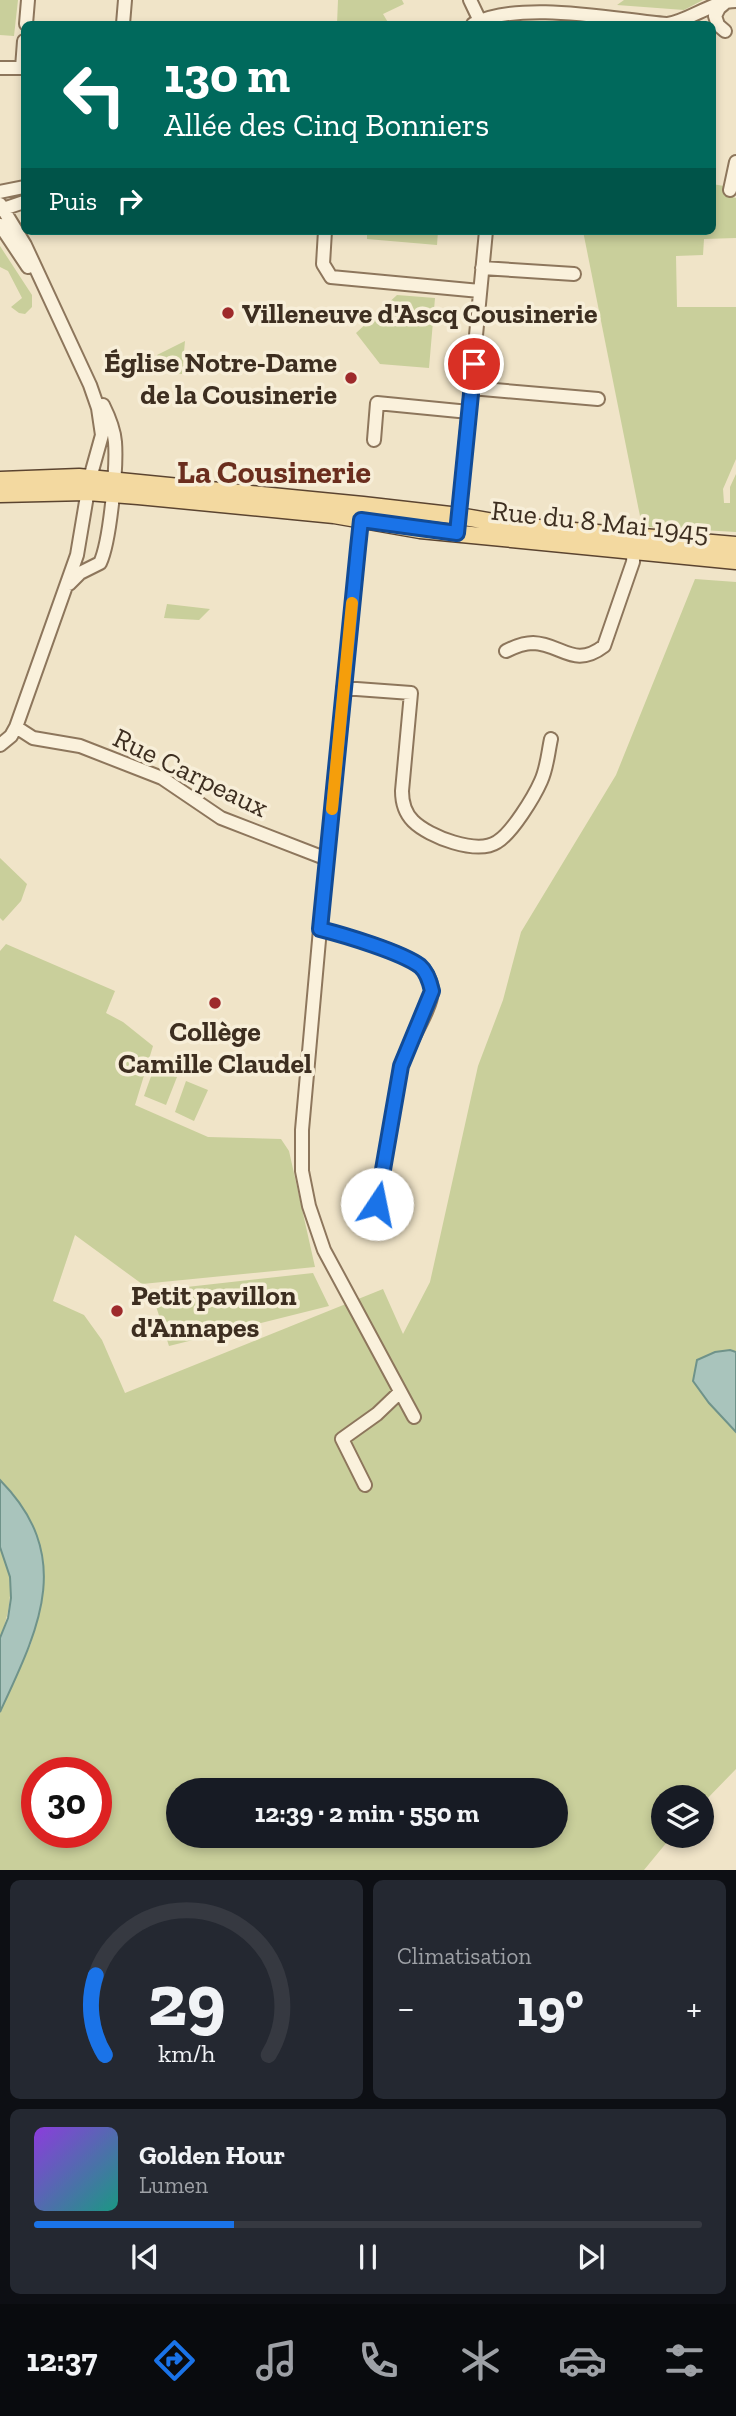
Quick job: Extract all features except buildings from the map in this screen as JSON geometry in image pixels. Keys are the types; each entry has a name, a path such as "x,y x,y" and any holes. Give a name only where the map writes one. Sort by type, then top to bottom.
{"main road":[{"name":"Rue du 8 Mai 1945","path":"0,480 67,477 89,485"},
{"name":"Rue du 8 Mai 1945","path":"0,494 89,485 362,512 459,516 736,561"},
{"name":"Rue du 8 Mai 1945","path":"362,512 410,528 457,533 634,543 736,545"}],"street":[{"path":"26,21 28,0"},
{"path":"123,21 125,0"},
{"path":"470,0 476,21"},
{"path":"681,21 732,1"},
{"path":"724,31 715,16 719,8 732,1"},
{"path":"479,21 502,13 537,11 637,21"},
{"path":"0,68 21,69"},
{"path":"730,190 736,162"},
{"path":"0,192 21,188"},
{"path":"21,203 1,207 24,245 90,385 104,406 114,433 113,487 102,558 96,566 80,573 65,590"},
{"path":"0,225 57,315"},
{"path":"325,235 323,264 331,277 481,291"},
{"path":"457,533 486,235"},
{"path":"482,268 574,274"},
{"path":"0,744 16,727 77,555 102,429 90,385"},
{"path":"471,388 598,399"},
{"path":"374,440 377,403 469,412"},
{"path":"362,512 320,929 302,1130 302,1163 305,1189 324,1250 414,1417"},
{"path":"506,651 523,644 537,643 577,656 596,653 604,646 633,562 634,543"},
{"path":"343,688 411,693 402,792 404,807 413,822 423,829 463,845 483,848 505,836 541,782 551,739"},
{"name":"Rue Carpeaux","path":"16,727 33,738 80,746 162,778 221,818 327,859"},
{"path":"320,929 406,959 421,967 430,983 430,999 401,1066 377,1204"},
{"path":"365,1485 342,1439 377,1414 400,1392"}],"green space":[{"path":"0,0 18,0 14,36 0,35"},
{"path":"338,0 402,0 404,4 383,14 387,21 337,21"},
{"path":"624,0 703,0 684,10 617,5"},
{"path":"716,185 724,186 724,194 736,198 736,238 704,239 703,255 676,256 677,307 736,307 736,459 723,489 724,503 730,503 730,487 736,474 736,532 649,527 647,521 640,516 584,235 716,235"},
{"path":"367,235 438,235 437,245 367,239"},
{"path":"0,246 32,295 32,307 25,314 11,307 22,298 8,271 0,267"},
{"path":"397,295 435,298 429,368 380,364 356,333"},
{"path":"185,341 182,374 168,373 157,355"},
{"path":"695,579 736,582 736,1352 729,1350 709,1403 736,1432 736,1769 714,1792 714,1785 651,1785 651,1848 662,1848 644,1870 0,1870 0,1712 31,1644 44,1568 35,1531 13,1493 0,1480 0,951 6,944 115,991 106,1013 123,1022 153,1046 135,1105 208,1137 281,1139 289,1151 315,1267 142,1284 75,1235 53,1301 84,1315 102,1340 125,1393 383,1289 403,1334 430,1282 478,1066 503,1000 521,932 616,775"},
{"path":"167,604 210,609 199,620 164,618"},
{"path":"0,858 27,884 21,901 3,921 0,918"},
{"path":"154,1068 177,1077 166,1105 144,1096"},
{"path":"186,1081 208,1090 194,1121 175,1112"},
{"path":"313,1273 329,1306 169,1346 151,1291"},
{"path":"0,1547 8,1570 10,1592 0,1638"}],"water":[{"path":"715,1352 736,1352 736,1432 693,1381 697,1360"},
{"path":"0,1480 23,1509 37,1537 43,1566 43,1594 27,1652 0,1712 0,1638 8,1618 11,1598 10,1577 0,1547"}],"slow traffic":[{"path":"332,809 352,603"}],"place":[{"name":"Villeneuve d'Ascq Cousinerie","path":"228,313"},
{"name":"Église Notre-Dame de la Cousinerie","path":"351,378"},
{"name":"Collège Camille Claudel","path":"215,1003"},
{"name":"Petit pavillon d'Annapes","path":"117,1311"}],"district":[{"name":"La Cousinerie","path":"274,472"}],"route":[{"path":"377,1204 401,1066 432,991 421,967 349,937 320,929 361,520 457,533 474,364"}]}
